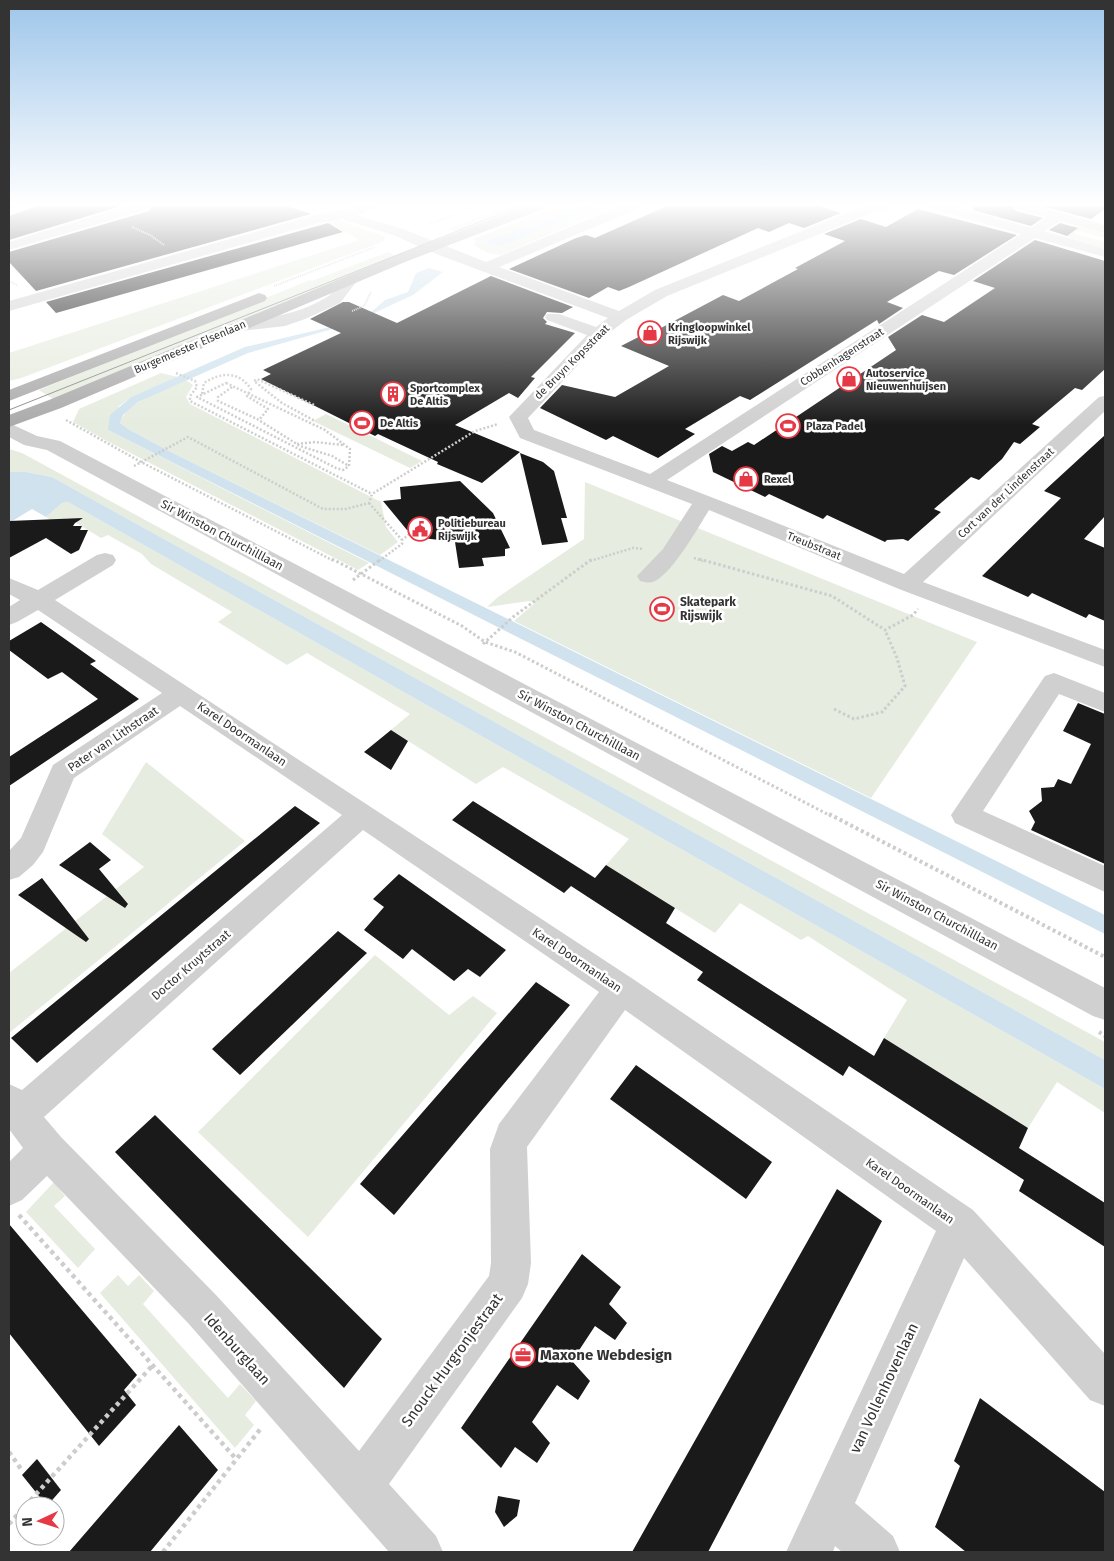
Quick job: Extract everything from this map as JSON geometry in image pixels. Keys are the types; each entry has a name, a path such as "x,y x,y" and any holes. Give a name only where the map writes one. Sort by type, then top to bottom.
{"main road":[{"name":"Burgemeester Elsenlaan","path":"12,420 55,404 353,279"},
{"name":"Burgemeester Elsenlaan","path":"9,396 277,291"}],"street":[{"path":"9,306 105,279"},
{"path":"530,279 625,314"},
{"name":"de Bruyn Kopsstraat","path":"518,428 598,333 625,314 662,293 697,279"},
{"name":"Cobbenhagenstraat","path":"651,482 963,279"},
{"path":"553,317 598,333"},
{"name":"Cort van der Lindenstraat","path":"907,584 1105,402"},
{"name":"Sir Winston Churchilllaan","path":"12,420 31,441 53,445 1105,1005"},
{"name":"Treubstraat","path":"518,428 907,584 1105,659"},
{"path":"648,576 671,552 704,502"},
{"path":"9,617 105,560"},
{"name":"Karel Doormanlaan","path":"9,585 39,600 362,814 959,1224 1105,1385"},
{"path":"1105,703 1054,682 965,815 1105,880"},
{"name":"Pater van Lithstraat","path":"9,868 23,857 33,844 62,772 181,693"},
{"name":"Doctor Kruytstraat","path":"14,1108 362,814"},
{"name":"Snouck Hurgronjestraat","path":"361,1486 508,1284 511,1263 508,1148 620,990"},
{"name":"Idenburglaan","path":"14,1108 48,1150 202,1309 420,1552"},
{"path":"12,1198 48,1150"},
{"name":"van Vollenhovenlaan","path":"809,1552 959,1224"},
{"path":"828,1510 878,1552"}],"path":[{"path":"175,373 195,381 197,387 190,396 190,401 372,494"},
{"path":"202,394 204,384 212,377 226,373 247,382 251,389 247,396 268,409 259,420"},
{"path":"314,406 256,379 254,381 282,404 315,420"},
{"path":"349,466 350,449 346,445 325,430 248,392 226,383 197,397 257,429 350,472"},
{"path":"232,387 218,397 218,401 259,420 297,444 332,456 349,466"},
{"path":"62,416 70,423 141,462 462,626 484,642 515,652 1105,957"},
{"path":"370,503 372,494 475,431 518,428"},
{"path":"131,467 188,437 323,509 337,511 358,508 370,503"},
{"path":"297,444 316,442 346,445"},
{"path":"422,461 428,461"},
{"path":"343,470 349,466"},
{"path":"370,503 402,542"},
{"path":"370,568 412,532"},
{"path":"478,649 513,617 594,558 633,548 671,552 832,596 885,630 897,658 905,686 882,712 854,719 834,708"},
{"path":"885,630 913,615 929,591"},
{"path":"12,1198 152,1366 236,1460"},
{"path":"9,1524 152,1366"},
{"path":"163,1552 284,1400"},
{"path":"9,1452 21,1469"}],"shaded area":[{"path":"239,279 284,279 9,381 9,353"},
{"path":"318,279 346,279 56,401 39,390 310,280"},
{"path":"161,373 178,377 131,397 119,406 108,430 369,563 358,570 73,422 79,409"},
{"path":"186,380 193,385 186,397 190,404 381,502 386,527 398,542 380,555 169,451 120,423 130,408 139,402"},
{"path":"326,414 422,461 410,468 313,421"},
{"path":"9,449 22,453 1105,1042 1105,1060 52,477 26,472 9,472"},
{"path":"585,482 977,642 871,798 514,621 535,603 529,601 487,607 498,597 584,539"},
{"path":"68,502 1105,1089 1105,1113 1057,1082 1028,1128 884,1038 907,1000 808,936 801,940 740,903 715,933 606,865 629,839 503,767 476,784 391,730 410,714 307,653 287,665 218,622 232,612 151,564 142,554 108,535 101,538 68,518 56,524 46,517 62,503"},
{"path":"146,762 245,841 9,1033 9,973 144,867 102,834"},
{"path":"375,955 449,1015 473,996 497,1013 308,1237 198,1132"},
{"path":"54,1182 65,1196 54,1206 95,1249 78,1268 26,1212"},
{"path":"118,1275 128,1286 139,1275 154,1291 143,1304 228,1398 240,1384 256,1401 245,1415 254,1425 235,1448 100,1293"}],"water":[{"path":"414,279 434,279 413,295 350,324 248,353 138,402 123,415 120,423 169,451 1105,915 1105,934 108,430 110,415 131,397 245,347 347,323 370,313 385,300 408,292"},
{"path":"9,472 26,472 52,477 1105,1060 1105,1089 68,502 62,503 46,517 32,509 9,523"}],"building":[{"path":"25,279 79,279 36,291"},
{"path":"129,279 177,279 56,313 46,302"},
{"path":"485,279 499,279 573,307 562,313 547,312 543,318 547,322 545,324 575,333 531,377 535,378 518,398 509,393 455,425 520,452 482,483 437,464 438,462 378,434 375,436 261,379 271,374 263,370 341,333 310,319 343,302 349,302 397,323"},
{"path":"536,279 647,279 619,291 608,287 589,298"},
{"path":"780,279 926,279 887,302 903,308 879,324 877,320 750,400 740,396 685,429 695,434 658,458 613,436 606,440 540,408 562,385 615,397 669,366 621,346 656,328 659,329 723,295 739,301"},
{"path":"976,279 1105,279 1105,369 1082,390 1075,388 1032,424 1040,427 1020,444 1014,442 1002,459 979,480 971,477 934,509 941,512 908,541 903,539 887,540 885,542 827,515 823,519 769,494 765,497 713,472 709,454 722,446 732,451 748,442 754,445 896,350 888,337 922,315 944,322 995,288 973,281"},
{"path":"1105,435 1105,516 1084,539 1105,548 1105,621 1089,614 1086,618 1032,593 1028,597 982,576 1061,498 1044,491"},
{"path":"520,453 543,462 554,471 567,518 561,518 568,542 542,545"},
{"path":"460,481 493,513 510,548 505,549 505,556 482,558 484,566 459,568 455,542 423,538 422,529 407,530 383,501 401,499 400,487"},
{"path":"83,518 73,526 82,526 80,530 88,530 79,550 71,554 46,538 9,558 9,521"},
{"path":"41,622 96,661 90,664 139,699 9,786 9,757 98,699 62,672 48,679 9,650 9,641"},
{"path":"1078,703 1105,714 1105,864 1031,830 1035,822 1029,811 1042,801 1041,788 1054,787 1058,779 1071,784 1091,744 1063,731"},
{"path":"391,730 408,741 391,770 364,752"},
{"path":"473,801 595,878 606,865 675,908 666,923 874,1056 884,1038 1028,1128 1019,1148 1105,1203 1105,1247 1019,1191 1024,1180 849,1066 843,1076 697,980 703,972 571,886 564,893 452,820"},
{"path":"295,806 320,823 37,1063 11,1038"},
{"path":"90,842 111,860 99,869 128,904 125,908 59,865"},
{"path":"399,874 506,950 480,977 468,969 454,981 412,949 403,959 364,930 384,907 373,899"},
{"path":"42,878 89,939 86,942 18,895"},
{"path":"338,931 367,953 240,1075 212,1049"},
{"path":"536,982 570,1005 394,1215 360,1184"},
{"path":"636,1065 772,1162 746,1199 610,1099"},
{"path":"155,1115 382,1339 344,1388 115,1152"},
{"path":"837,1189 882,1221 708,1552 632,1552"},
{"path":"9,1224 137,1375 124,1390 136,1405 99,1446 9,1333"},
{"path":"582,1254 621,1287 609,1304 627,1323 615,1340 595,1326 572,1361 590,1381 578,1400 557,1385 532,1422 550,1443 537,1463 515,1447 501,1468 461,1428"},
{"path":"980,1398 1105,1492 1105,1552 966,1552 935,1527 960,1466 954,1461"},
{"path":"179,1425 218,1470 150,1552 69,1552"},
{"path":"37,1459 61,1490 56,1496 39,1496 22,1475"},
{"path":"498,1496 520,1500 517,1516 504,1527 495,1512"}],"tram line":[{"path":"9,410 338,279"}],"place":[{"name":"Kringloopwinkel Rijswijk","path":"650,333"},
{"name":"Autoservice Nieuwenhuijsen","path":"849,379"},
{"name":"Sportcomplex De Altis","path":"393,394"},
{"name":"De Altis","path":"362,423"},
{"name":"Plaza Padel","path":"788,426"},
{"name":"Rexel","path":"746,479"},
{"name":"Politiebureau Rijswijk","path":"420,529"},
{"name":"Skatepark Rijswijk","path":"662,609"},
{"name":"Maxone Webdesign","path":"523,1355"}]}
